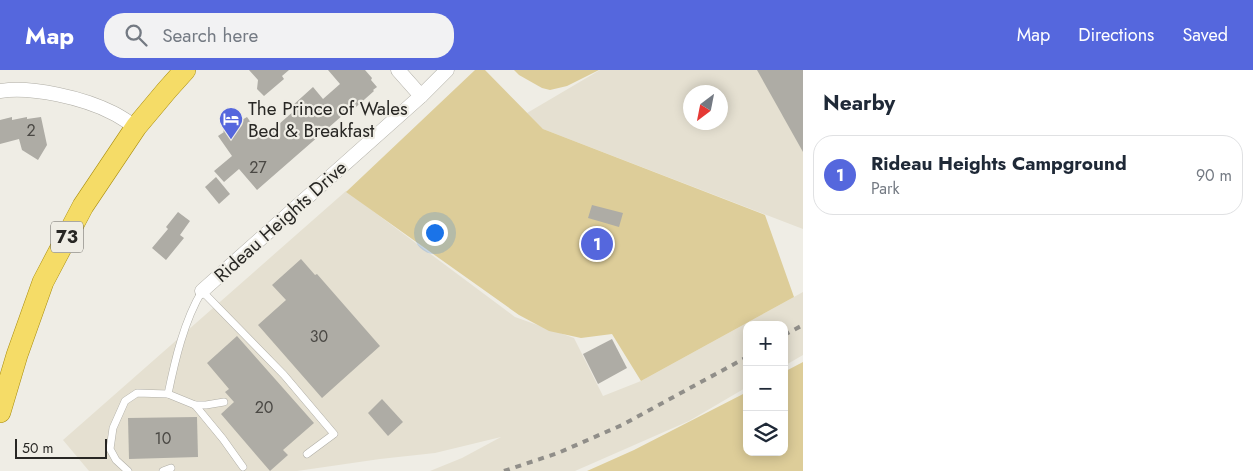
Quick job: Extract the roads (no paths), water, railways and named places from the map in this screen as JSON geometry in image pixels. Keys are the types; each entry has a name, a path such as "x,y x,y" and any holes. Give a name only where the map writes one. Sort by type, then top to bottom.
{"main road":[{"name":"73","path":"0,412 43,282 83,206 136,127 185,70"}],"street":[{"path":"398,70 420,96"},
{"name":"Rideau Heights Drive","path":"202,291 447,70"},
{"path":"0,91 36,90 84,101 112,113 136,127"}],"lane":[{"path":"168,394 175,360 195,303 202,291 284,375 334,434 307,454"},
{"path":"128,471 116,460 110,449 113,428 126,400 137,393 168,394 195,405 224,402"},
{"path":"195,405 223,439 242,467"},
{"path":"163,471 171,468"}],"railway":[{"path":"788,333 803,325"},
{"path":"504,471 558,453 622,425 743,359"}],"place":[{"name":"The Prince of Wales Bed & Breakfast","path":"231,140"},
{"name":"Rideau Heights Campground","path":"597,244"}]}
